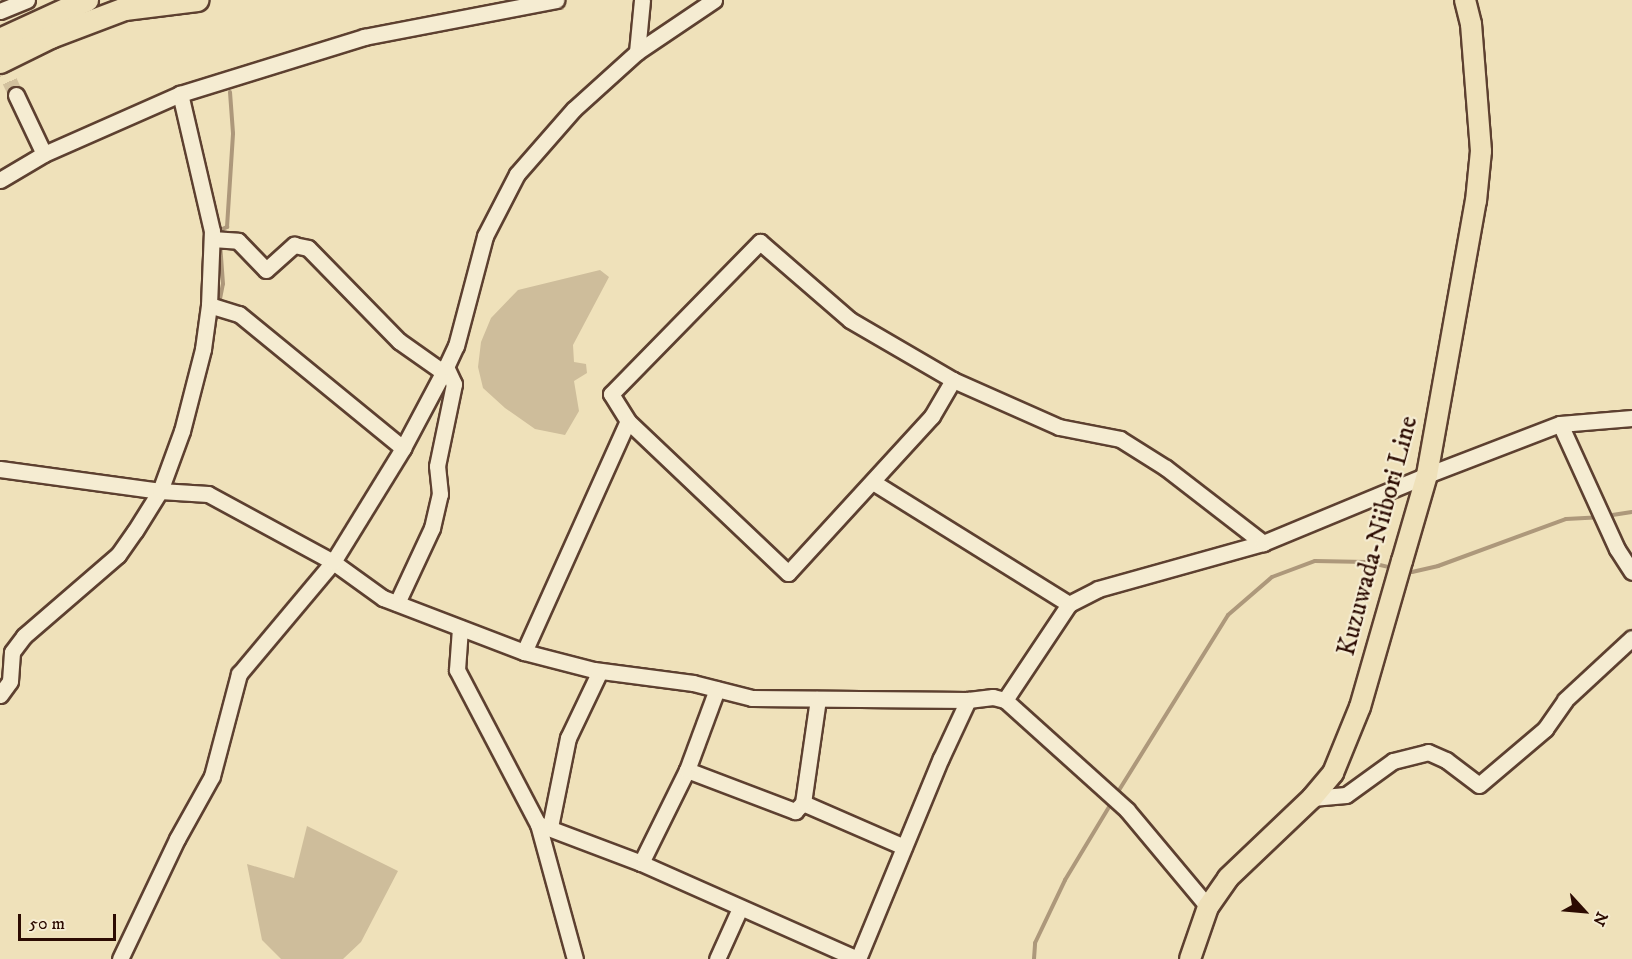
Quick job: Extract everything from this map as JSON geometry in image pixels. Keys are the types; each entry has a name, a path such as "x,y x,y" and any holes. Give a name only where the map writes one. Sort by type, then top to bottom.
{"highway":[{"path":"0,40 87,0"},
{"path":"0,62 51,37 125,9 197,0"}],"main road":[{"name":"Kuzuwada-Niibori Line","path":"1190,959 1208,907 1227,878 1312,798 1333,772 1360,707 1400,570 1427,475 1477,191 1480,151 1471,24 1465,0"}],"street":[{"path":"0,11 27,0"},
{"path":"0,180 44,154 180,94 364,37 556,0"},
{"path":"637,52 642,0"},
{"path":"120,959 177,839 212,776 239,674 333,562 403,448 444,370 456,346 485,236 517,174 574,109 637,52 714,0"},
{"path":"0,695 10,681 12,652 24,636 118,555 160,491 182,431 203,349 210,305 212,239 180,94"},
{"path":"16,95 44,154"},
{"path":"212,239 238,240 266,270 294,245 308,248 399,341 444,370 454,384 437,466 440,495 432,528 397,603"},
{"path":"953,380 932,416 788,573 628,421 611,394 760,242 850,320 953,380 1059,427 1120,440 1166,468 1263,543"},
{"path":"210,305 239,314 403,448"},
{"path":"1005,700 1069,604 1098,589 1263,543 1427,475 1560,424 1632,418"},
{"path":"524,652 628,421"},
{"path":"1560,424 1617,549 1632,572"},
{"path":"0,469 160,491 208,494 333,562 383,598 524,652 600,671 693,683 752,698 968,700 993,697 1005,700 1120,804 1208,907"},
{"path":"873,482 1069,604"},
{"path":"460,628 457,669 544,825 575,959"},
{"path":"1312,798 1346,795 1393,761 1428,752 1446,760 1479,785 1545,729 1565,700 1632,638"},
{"path":"544,825 568,738 600,671"},
{"path":"641,864 687,770 717,689"},
{"path":"687,770 795,811 803,803 818,699"},
{"path":"544,825 641,864 858,959 968,700"},
{"path":"803,803 904,847"},
{"path":"717,959 740,908"}],"shaded area":[{"path":"600,270 609,277 573,345 574,362 586,364 587,373 574,381 579,411 565,435 535,429 505,408 483,388 478,367 481,342 491,318 518,290"},
{"path":"307,826 398,871 361,942 343,959 281,959 262,940 247,864 294,878"}],"waterway":[{"path":"220,236 220,230 227,227 233,133 230,92"},
{"path":"219,304 223,284 220,243"},
{"path":"212,340 217,312"},
{"path":"195,409 206,367"},
{"path":"1606,516 1632,512"},
{"path":"1405,571 1412,572 1438,566 1566,519 1599,517"},
{"path":"1116,795 1228,615 1272,577 1315,561 1367,562 1392,568"},
{"path":"1034,959 1035,943 1065,880 1112,802"}],"tunnel":[{"path":"0,60 16,95"}]}
